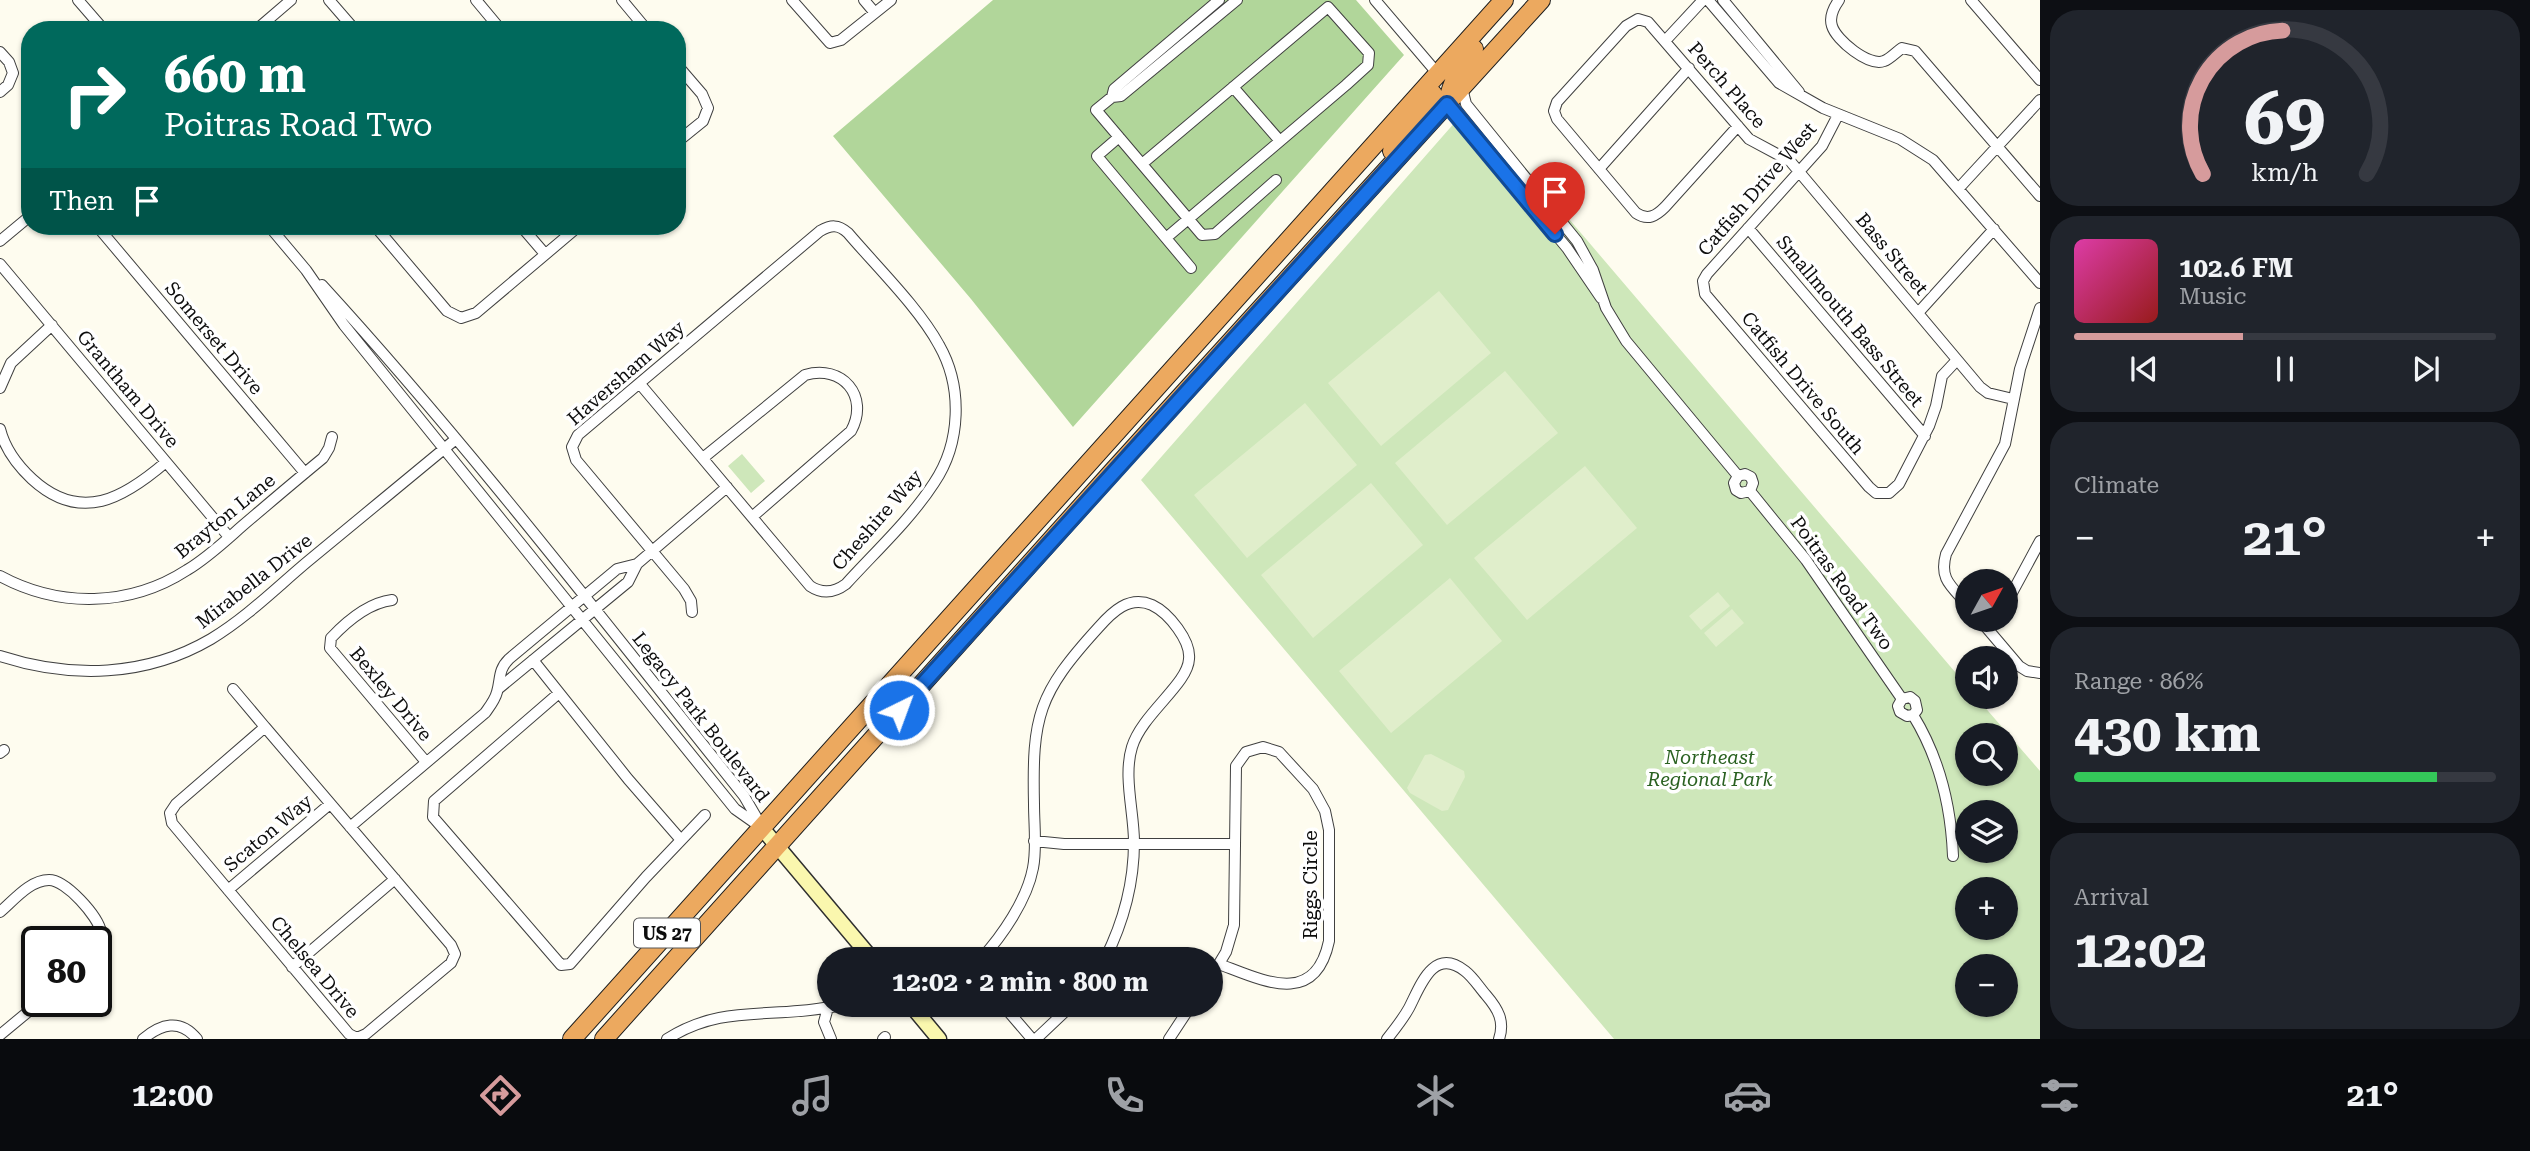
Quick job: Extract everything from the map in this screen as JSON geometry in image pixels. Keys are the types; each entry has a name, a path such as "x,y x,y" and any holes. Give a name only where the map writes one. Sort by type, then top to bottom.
{"highway":[{"name":"US 27","path":"572,1039 1504,0"},
{"path":"1447,104 1462,63 1513,0"},
{"name":"US 27","path":"604,1039 1541,0"},
{"path":"1325,239 1332,219 1391,152 1428,101 1437,85 1438,74"},
{"path":"1102,484 1099,475 1105,462 1180,370 1192,349"}],"street":[{"path":"78,0 96,21"},
{"path":"266,21 291,0"},
{"path":"329,0 347,21"},
{"path":"476,0 494,21"},
{"path":"622,0 640,21"},
{"path":"792,0 830,43 841,40 891,0"},
{"path":"864,0 875,13"},
{"path":"1163,54 1219,0"},
{"path":"1237,0 1114,89 1112,97 1096,110 1202,235 1215,234 1276,180"},
{"path":"1375,0 1438,74"},
{"path":"1665,41 1705,0 1783,86 1838,115 1914,146 1938,165 2040,283"},
{"path":"1723,0 1800,93"},
{"path":"1839,0 1832,11 1831,22 1839,39 1871,62 1883,62 1902,48 1914,51 2040,196"},
{"path":"1971,0 2040,80"},
{"path":"1142,164 1328,7 1369,53 1368,65 1166,238"},
{"name":"Perch Place","path":"1599,169 1557,119 1554,111 1557,102 1617,35 1629,23 1638,19 1648,22 1754,143 1786,157 1799,172"},
{"path":"0,52 9,62 13,73 8,85 0,92"},
{"path":"1689,68 1599,169 1636,213 1643,217 1652,217 1665,207 1738,126"},
{"path":"686,75 702,94 708,108 703,121 686,135"},
{"path":"1233,87 1280,141"},
{"name":"Poitras Road Two","path":"1462,88 1468,107 1577,241 1593,270 1601,298"},
{"path":"1959,188 2040,100"},
{"name":"Poitras Road Two","path":"1447,104 1567,248 1632,349 1738,476 1745,474 1751,477 1753,483 1750,491 1806,560 1902,699 1910,697 1915,701 1917,710 1913,715 1928,741 1942,777 1950,816 1953,856"},
{"name":"Catfish Drive West","path":"1703,285 1707,274 1826,142 1838,115"},
{"path":"1119,137 1097,156 1191,268"},
{"name":"Bass Street","path":"1799,172 1984,391 2013,399"},
{"path":"0,241 21,223"},
{"name":"Haversham Way","path":"692,612 691,601 684,589 576,460 572,447 578,435 820,232 834,225"},
{"name":"Cheshire Way","path":"640,384 810,586 822,592 835,590 846,584 923,498 941,471 950,449 955,424 955,397 941,347 928,327 848,233 834,225"},
{"name":"Smallmouth Bass Street","path":"1748,228 1925,436"},
{"path":"1918,313 1994,229"},
{"name":"Somerset Drive","path":"105,235 305,473"},
{"name":"Legacy Park Boulevard","path":"277,235 378,346 456,439 744,796 762,828"},
{"path":"383,235 447,311 461,318 476,313 568,235"},
{"path":"529,235 545,254"},
{"name":"Grantham Drive","path":"0,264 229,537"},
{"name":"Legacy Park Boulevard","path":"306,270 344,326 736,808 762,828"},
{"name":"Catfish Drive South","path":"1703,285 1708,297 1877,494 1893,491 1899,484 1925,436"},
{"path":"1955,590 1946,580 1942,568 1946,554 2005,443 2026,347 2040,308"},
{"path":"0,388 11,363 52,325"},
{"path":"1925,436 1936,406 1942,376 1957,360"},
{"path":"703,458 805,375 814,372 831,374 851,389 858,406 858,415 851,431 752,517"},
{"path":"0,429 8,451 29,477 58,498 73,502 105,501 123,494 144,481 166,462"},
{"name":"Brayton Lane","path":"0,576 53,596 91,600 117,598 153,588 199,562 323,458 332,437"},
{"name":"Mirabella Drive","path":"0,656 34,667 84,671 136,668 178,656 213,638 254,607 456,439"},
{"path":"498,689 628,582 637,565 727,487"},
{"path":"2018,582 2040,541"},
{"path":"350,827 485,713 494,701 499,674 505,663 617,569 637,565"},
{"name":"Bexley Drive","path":"392,600 376,603 362,611 331,638 330,648 426,762"},
{"path":"991,947 1019,904 1033,868 1033,776 1038,722 1052,685 1079,649 1115,610 1136,601 1158,608 1177,629 1189,649 1190,658 1185,675 1144,722 1132,747 1129,766 1134,843 1126,902 1120,926 1110,947"},
{"path":"1993,632 2019,666 2027,671 2040,673"},
{"path":"533,660 628,779 681,840"},
{"name":"Chelsea Drive","path":"233,689 451,945 455,954 451,963 366,1034 357,1038 349,1034 175,827 170,813 176,804 265,727"},
{"path":"559,693 434,801 433,817 561,965 570,964 705,815"},
{"name":"Riggs Circle","path":"1223,957 1234,925 1236,766 1246,752 1263,747 1279,752 1313,789 1325,811 1329,830 1329,941 1326,956 1318,968 1301,982 1271,984 1223,966"},
{"name":"Scaton Way","path":"228,890 330,804"},
{"path":"762,828 862,947"},
{"path":"1034,841 1064,844 1235,844"},
{"path":"292,967 395,879"},
{"path":"0,912 35,883 47,880 60,882 71,890 99,926"},
{"path":"1387,1039 1404,1016 1425,974 1438,965 1449,964 1466,972 1497,1009 1502,1027 1499,1039"},
{"path":"667,1039 684,1028 717,1017 806,1012 817,1008"},
{"path":"0,1035 22,1017"},
{"path":"825,1017 824,1022 831,1039"},
{"path":"925,1017 939,1039"},
{"path":"1014,1017 1034,1039 1059,1017"},
{"path":"1169,1039 1183,1017"},
{"path":"143,1039 157,1028 171,1024 186,1029 197,1039"}],"green space":[{"path":"993,0 1356,0 1404,55 1073,427 971,299 833,136"},
{"name":"Northeast Regional Park","path":"1471,104 1955,672 1955,709 1986,709 1998,723 1955,723 1955,786 2018,786 2018,746 2040,771 2040,1039 1614,1039 1141,480"},
{"path":"1439,291 1491,353 1381,446 1328,383"},
{"path":"1505,371 1558,433 1447,525 1395,463"},
{"path":"1305,403 1357,465 1247,558 1194,495"},
{"path":"742,454 765,481 751,493 728,466"},
{"path":"1585,466 1637,528 1527,620 1474,558"},
{"path":"1371,483 1423,545 1313,638 1261,575"},
{"path":"1450,578 1502,641 1391,733 1339,671"},
{"path":"1718,592 1730,606 1701,630 1689,616"},
{"path":"1732,609 1744,623 1716,647 1704,633"},
{"path":"1431,754 1464,771 1465,777 1448,810 1442,811 1410,793 1407,788 1425,755"}],"route":[{"path":"899,710 1447,104 1555,234"}]}
